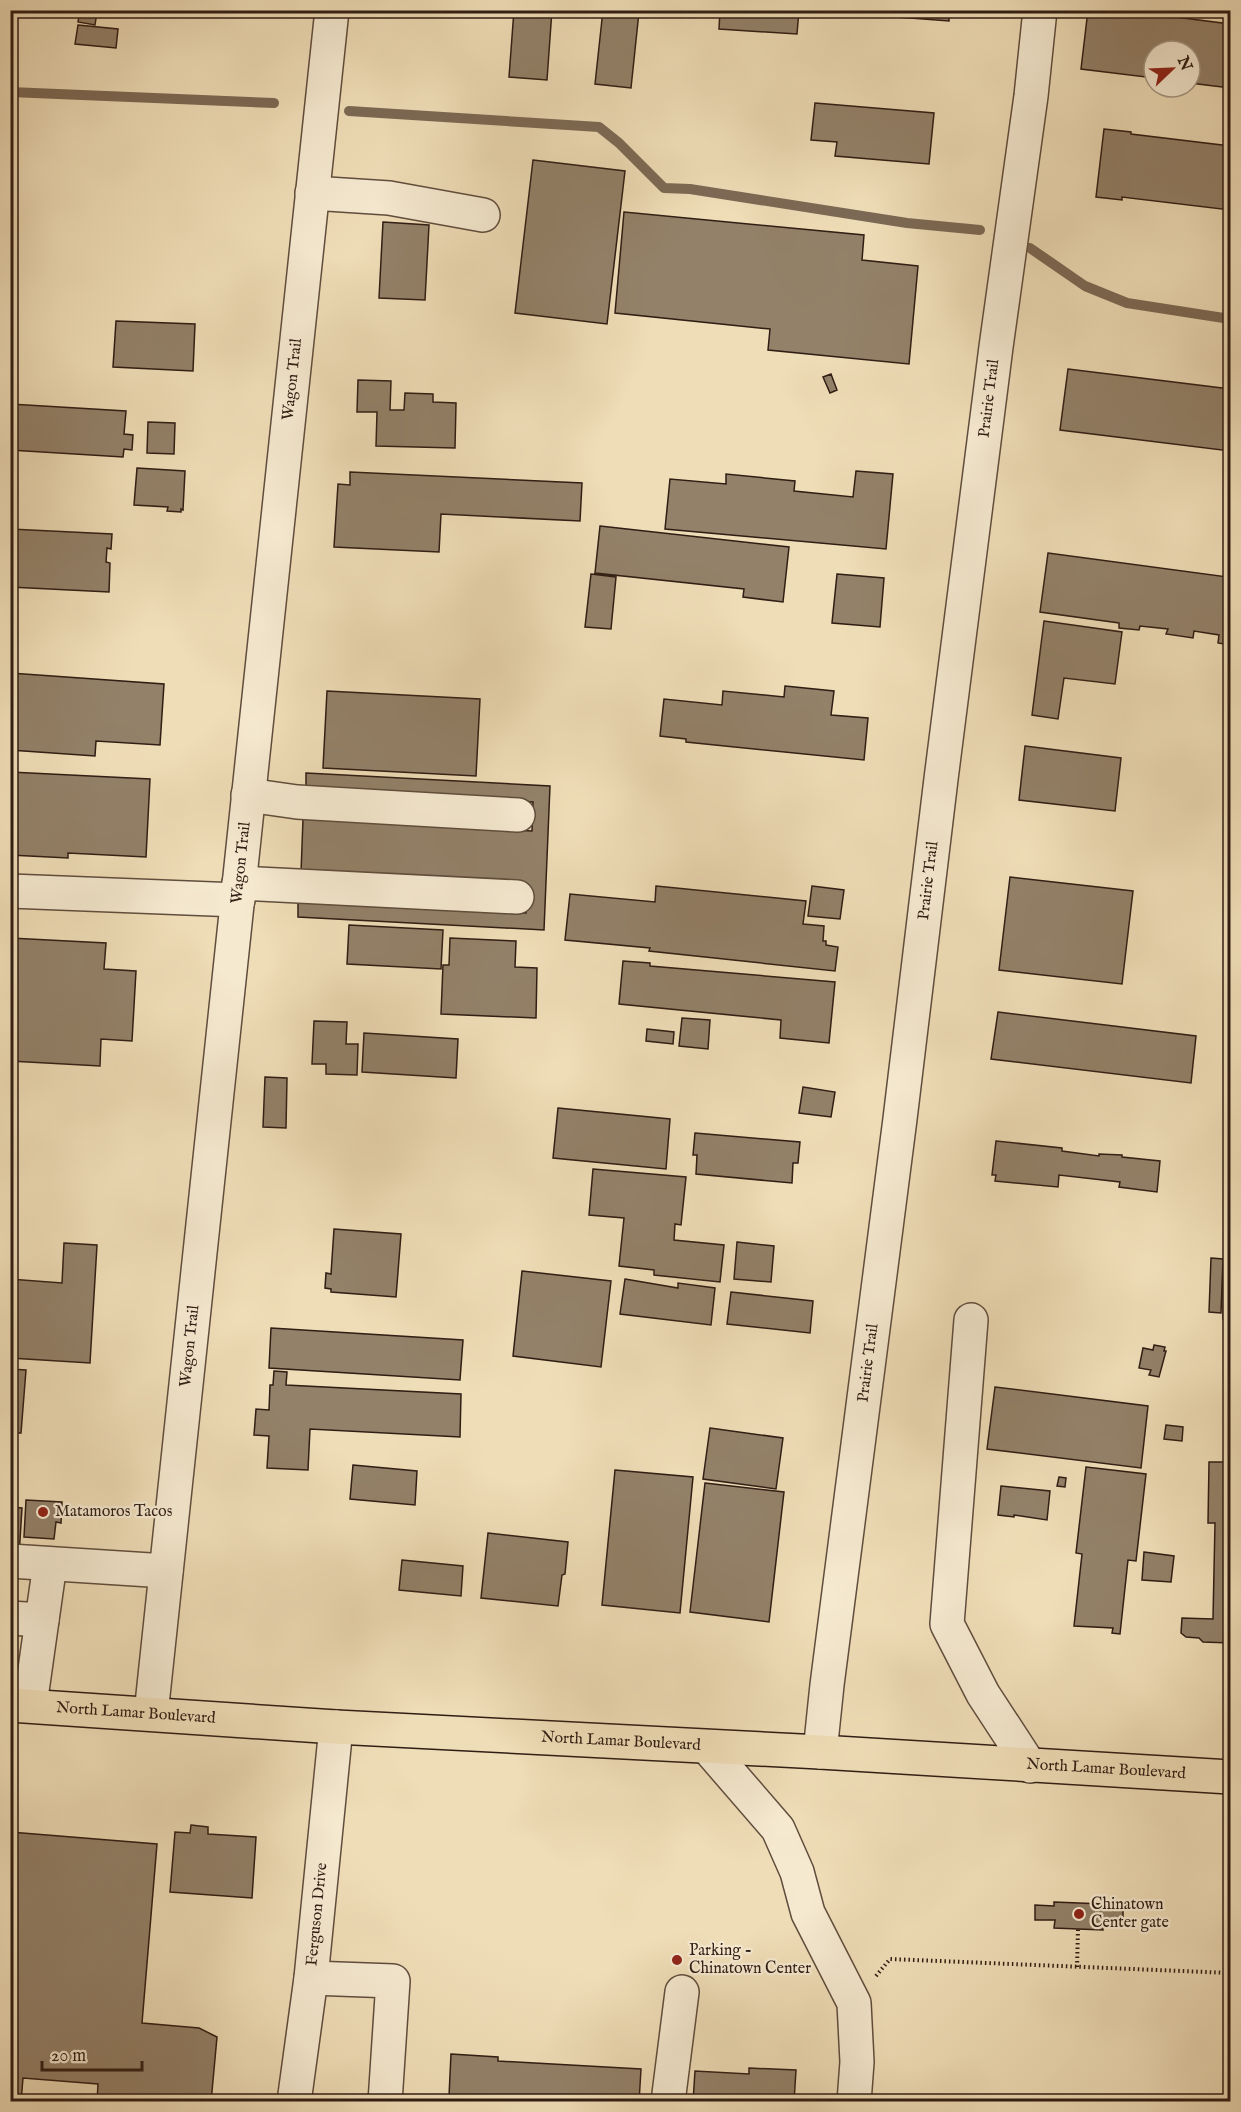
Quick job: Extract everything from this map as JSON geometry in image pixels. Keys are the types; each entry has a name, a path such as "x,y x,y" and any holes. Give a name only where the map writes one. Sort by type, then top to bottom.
{"main road":[{"name":"North Lamar Boulevard","path":"20,1705 336,1727 820,1752 1230,1778"}],"street":[{"name":"Wagon Trail","path":"151,1714 332,10"},
{"name":"Prairie Trail","path":"820,1752 996,347 1031,96 1040,10"},
{"path":"312,193 389,198 483,215"},
{"path":"248,795 297,802 518,815"},
{"path":"10,891 517,897"},
{"path":"971,1320 946,1624 983,1695 1030,1766"},
{"path":"10,1561 166,1571"},
{"path":"20,1705 26,1619 50,1564"},
{"name":"Ferguson Drive","path":"294,2102 311,1978 336,1727"},
{"path":"708,1748 778,1829 797,1872 808,1913 855,2003 857,2062 854,2102"},
{"path":"311,1978 393,1981 386,2102"},
{"path":"668,2102 682,1992"}],"path":[{"path":"1077,1967 1078,1929"},
{"path":"869,1984 890,1959 1230,1973"}],"building":[{"path":"80,10 97,12 95,25 78,22"},
{"path":"514,10 552,10 547,80 509,77"},
{"path":"603,10 639,12 631,88 595,84"},
{"path":"720,10 799,10 797,34 719,29"},
{"path":"803,10 949,10 949,21"},
{"path":"1088,10 1120,10 1230,24 1230,88 1202,84 1202,39 1142,39 1142,77 1081,69"},
{"path":"78,25 118,29 116,48 75,44"},
{"path":"815,103 934,113 929,164 835,156 837,142 811,140"},
{"path":"1104,129 1230,146 1230,210 1122,197 1122,200 1096,197"},
{"path":"533,160 625,171 607,324 515,313"},
{"path":"624,212 864,235 862,260 918,266 909,364 768,350 770,329 615,313"},
{"path":"383,222 429,225 425,300 379,298"},
{"path":"116,321 195,324 193,371 113,367"},
{"path":"1068,369 1230,389 1230,451 1060,430"},
{"path":"831,374 837,390 830,393 823,377"},
{"path":"358,380 391,381 390,410 404,410 405,393 433,394 433,402 456,403 455,448 376,446 377,412 357,412"},
{"path":"10,404 126,411 124,434 133,435 132,450 124,449 123,457 10,450"},
{"path":"148,422 175,423 174,454 147,453"},
{"path":"137,468 185,471 183,510 181,509 181,512 167,511 168,507 134,505"},
{"path":"856,471 893,474 886,549 665,529 670,479 726,484 726,474 795,481 794,491 853,497"},
{"path":"350,472 582,483 580,521 441,514 439,552 334,547 338,484 350,485"},
{"path":"600,526 789,547 783,602 743,597 744,589 595,573"},
{"path":"10,529 112,534 111,549 107,548 106,562 110,563 109,592 10,587"},
{"path":"1048,553 1227,577 1230,554 1230,645 1218,643 1219,635 1194,631 1193,638 1166,634 1168,629 1140,626 1139,630 1119,628 1119,623 1040,612"},
{"path":"591,574 616,577 611,629 585,627"},
{"path":"837,574 884,578 880,627 832,623"},
{"path":"1044,621 1122,632 1115,684 1064,678 1058,719 1032,715"},
{"path":"10,673 164,684 160,745 96,741 95,756 10,750"},
{"path":"785,686 834,691 831,715 868,718 864,760 686,742 686,739 660,736 664,699 722,705 723,691 784,697"},
{"path":"327,691 480,699 476,776 323,768"},
{"path":"1025,746 1121,758 1115,811 1019,800"},
{"path":"10,772 150,779 146,857 68,853 68,858 10,855"},
{"path":"306,773 550,786 544,930 298,917 298,901 526,913 527,885 301,873 303,819 532,831 533,802 306,790"},
{"path":"1010,877 1133,891 1122,984 999,970"},
{"path":"656,886 806,901 803,924 824,926 823,941 826,941 826,945 838,947 835,971 565,940 570,894 655,902"},
{"path":"812,886 844,890 840,919 808,916"},
{"path":"349,925 443,930 441,969 347,964"},
{"path":"10,938 106,943 104,969 136,971 132,1041 101,1039 100,1066 10,1061"},
{"path":"450,938 516,941 515,967 537,968 536,1018 441,1014 443,965 449,965"},
{"path":"623,961 650,963 650,966 835,982 829,1043 780,1038 781,1020 619,1004"},
{"path":"998,1012 1196,1036 1191,1083 991,1059"},
{"path":"682,1018 710,1020 708,1049 679,1046"},
{"path":"314,1021 347,1022 346,1044 358,1044 357,1075 326,1074 326,1064 312,1064"},
{"path":"647,1029 674,1032 673,1044 646,1041"},
{"path":"364,1033 458,1039 456,1078 362,1072"},
{"path":"265,1077 287,1078 286,1128 263,1127"},
{"path":"803,1087 835,1092 831,1117 799,1113"},
{"path":"558,1108 670,1119 666,1169 553,1158"},
{"path":"695,1133 800,1142 798,1163 793,1163 792,1183 696,1174 697,1155 693,1155"},
{"path":"996,1141 1062,1148 1062,1151 1099,1156 1099,1154 1122,1155 1122,1157 1160,1161 1157,1192 1119,1187 1120,1182 1059,1175 1058,1187 995,1181 996,1175 992,1175"},
{"path":"593,1169 686,1177 681,1225 675,1224 674,1240 724,1245 720,1282 654,1275 654,1270 619,1266 624,1218 589,1215"},
{"path":"334,1229 401,1234 396,1297 331,1292 331,1289 325,1288 326,1273 331,1274"},
{"path":"737,1242 774,1246 771,1282 734,1279"},
{"path":"64,1243 97,1245 90,1363 10,1358 10,1279 62,1283"},
{"path":"1224,1256 1230,1256 1230,1319 1223,1319"},
{"path":"1211,1258 1223,1259 1221,1313 1209,1312"},
{"path":"522,1271 611,1281 601,1367 513,1356"},
{"path":"625,1279 678,1288 678,1283 715,1288 711,1325 620,1314"},
{"path":"731,1292 813,1301 810,1333 727,1324"},
{"path":"271,1328 463,1340 460,1380 269,1368"},
{"path":"1154,1345 1165,1347 1164,1351 1166,1351 1159,1377 1149,1375 1151,1370 1139,1368 1143,1348 1153,1350"},
{"path":"10,1369 26,1370 21,1433 10,1433"},
{"path":"274,1371 287,1372 286,1385 461,1394 460,1437 310,1429 308,1470 267,1468 269,1436 254,1435 256,1409 269,1410 270,1385 273,1385"},
{"path":"995,1387 1148,1406 1141,1468 987,1449"},
{"path":"1166,1425 1183,1427 1182,1441 1164,1439"},
{"path":"710,1428 783,1438 776,1489 703,1479"},
{"path":"1209,1462 1230,1462 1230,1643 1203,1642 1199,1638 1186,1637 1181,1633 1182,1618 1213,1619 1215,1523 1208,1523"},
{"path":"353,1465 417,1471 415,1505 350,1499"},
{"path":"1086,1467 1146,1474 1136,1561 1128,1560 1120,1634 1112,1633 1113,1628 1074,1626 1082,1554 1076,1553"},
{"path":"615,1470 693,1477 680,1613 602,1605"},
{"path":"1059,1477 1066,1478 1065,1487 1057,1486"},
{"path":"705,1483 784,1492 769,1622 690,1612"},
{"path":"1001,1486 1050,1491 1047,1520 998,1515"},
{"name":"Matamoros Tacos","path":"26,1500 62,1502 61,1523 56,1522 54,1539 24,1537"},
{"path":"10,1507 22,1508 19,1556 10,1555"},
{"path":"488,1533 568,1542 565,1574 562,1575 558,1606 481,1598"},
{"path":"1144,1552 1174,1556 1171,1582 1142,1580"},
{"path":"402,1560 463,1566 461,1596 399,1590"},
{"path":"191,1825 208,1827 208,1834 256,1837 252,1898 170,1892 175,1832 190,1833"},
{"path":"10,1832 157,1844 142,2023 199,2028 217,2037 211,2102 97,2102 98,2084 23,2078 21,2102 10,2102"},
{"name":"Chinatown Center gate","path":"1054,1902 1103,1904 1103,1908 1123,1909 1123,1924 1103,1924 1103,1930 1054,1928 1055,1920 1035,1920 1035,1905 1054,1906"},
{"path":"451,2054 498,2057 498,2061 641,2069 639,2102 455,2102 455,2096 449,2096"},
{"path":"749,2068 796,2070 794,2102 693,2102 695,2071 749,2074"}],"waterway":[{"path":"10,92 274,103"},
{"path":"349,111 599,127 619,143 664,188 690,189 907,223 980,230"},
{"path":"1030,248 1085,286 1127,303 1230,319"}],"place":[{"name":"Matamoros Tacos","path":"43,1512"},
{"name":"Chinatown Center gate","path":"1079,1914"},
{"name":"Parking - Chinatown Center","path":"677,1960"}]}
